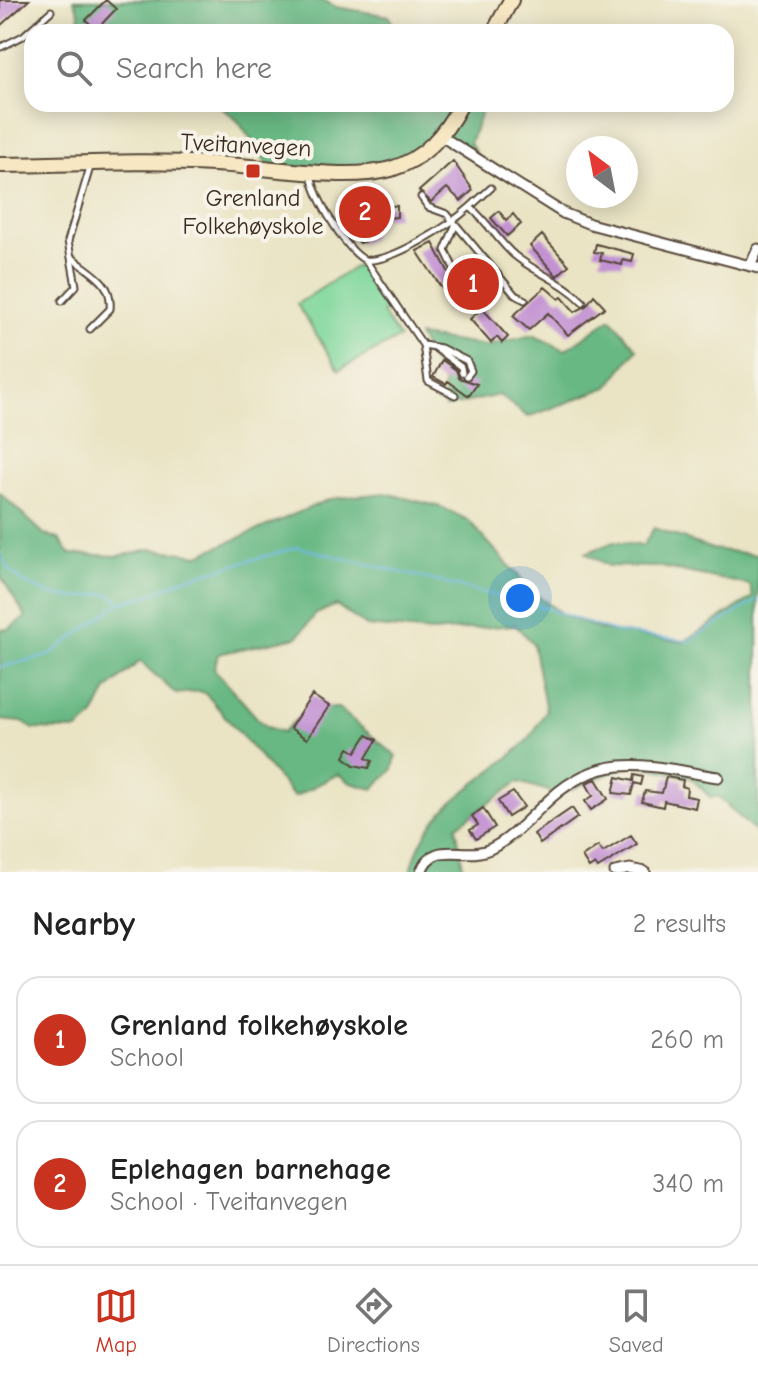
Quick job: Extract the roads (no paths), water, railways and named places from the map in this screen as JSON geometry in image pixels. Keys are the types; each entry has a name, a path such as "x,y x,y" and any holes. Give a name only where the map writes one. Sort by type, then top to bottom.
{"main road":[{"path":"498,24 511,0"},
{"name":"Tveitanvegen","path":"0,165 197,163 362,173 393,168 416,158 441,136 456,112"}],"street":[{"path":"441,136 563,213 590,224 754,267 758,249"},
{"path":"421,872 430,857 449,850 487,851 509,836 570,782 603,766 635,765 718,777"},
{"path":"615,872 630,869 645,872"}],"lane":[{"path":"38,24 51,11"},
{"path":"0,47 24,34"},
{"path":"62,301 76,286 69,233 91,163"},
{"path":"310,170 320,199 352,251 365,260 423,345 428,381 455,395"},
{"path":"365,260 392,254 454,224 491,188"},
{"path":"421,197 428,207 442,210 515,295 525,300"},
{"path":"470,207 515,255 543,276 566,284 583,302"},
{"path":"454,224 445,250 461,283"},
{"path":"69,250 80,264 101,279 109,292 110,309 90,329"},
{"path":"423,345 467,361 471,371 464,375"}],"waterway":[{"path":"0,667 48,656 120,603 153,594 183,579 298,547 545,608 614,632 688,641 758,600"},
{"path":"0,552 13,573 34,588 59,596 107,594 120,602"}],"place":[{"name":"Grenland Folkehøyskole","path":"253,171"},
{"name":"Eplehagen barnehage","path":"365,212"},
{"name":"Grenland folkehøyskole","path":"473,284"}]}
